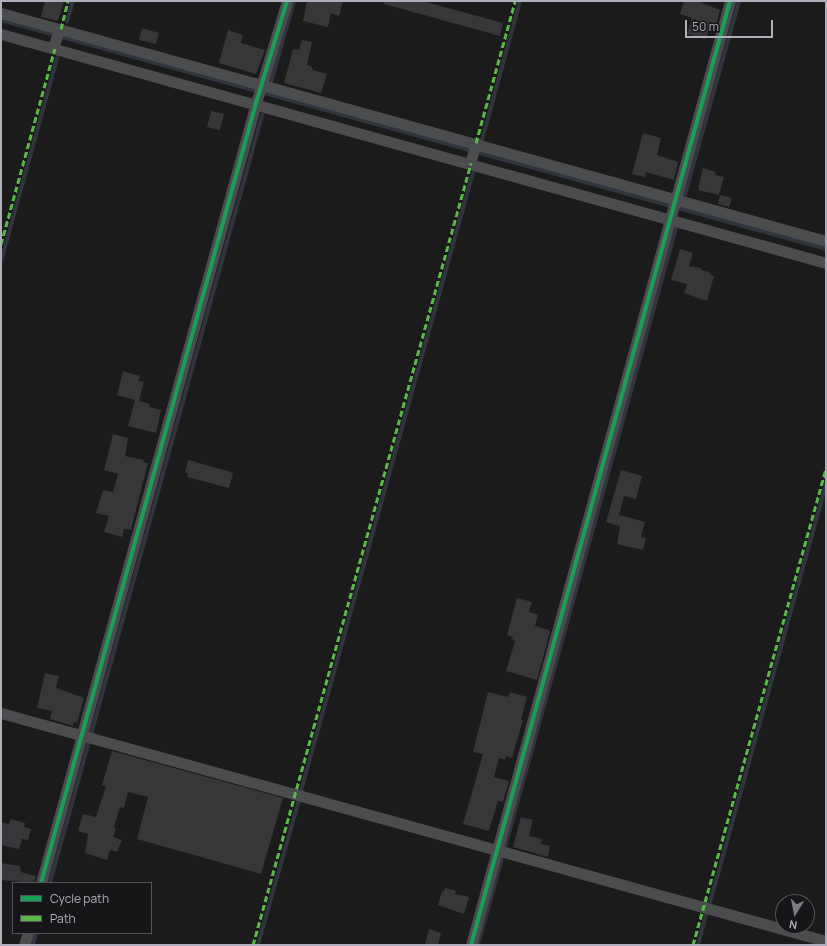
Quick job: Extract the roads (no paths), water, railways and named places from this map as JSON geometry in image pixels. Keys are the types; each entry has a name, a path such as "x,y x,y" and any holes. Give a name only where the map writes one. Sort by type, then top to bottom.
{"street":[{"path":"41,882 88,737 287,1"},
{"path":"471,945 502,852 730,1"},
{"path":"1,12 56,38 263,91 471,160 674,208 826,241"},
{"path":"1,34 56,38 478,145 674,208 826,263"},
{"path":"471,160 478,145"},
{"path":"1,713 826,941"},
{"path":"24,945 28,934"}],"waterway":[{"path":"67,22 73,1"},
{"path":"270,86 294,1"},
{"path":"481,144 520,1"},
{"path":"685,195 739,1"},
{"path":"1,20 826,249"},
{"path":"1,262 57,59"},
{"path":"50,882 262,116"},
{"path":"301,791 473,173"},
{"path":"478,945 676,228"},
{"path":"710,903 826,485"},
{"path":"258,945 299,800"},
{"path":"698,945 707,912"},
{"path":"33,945 36,934"}]}
